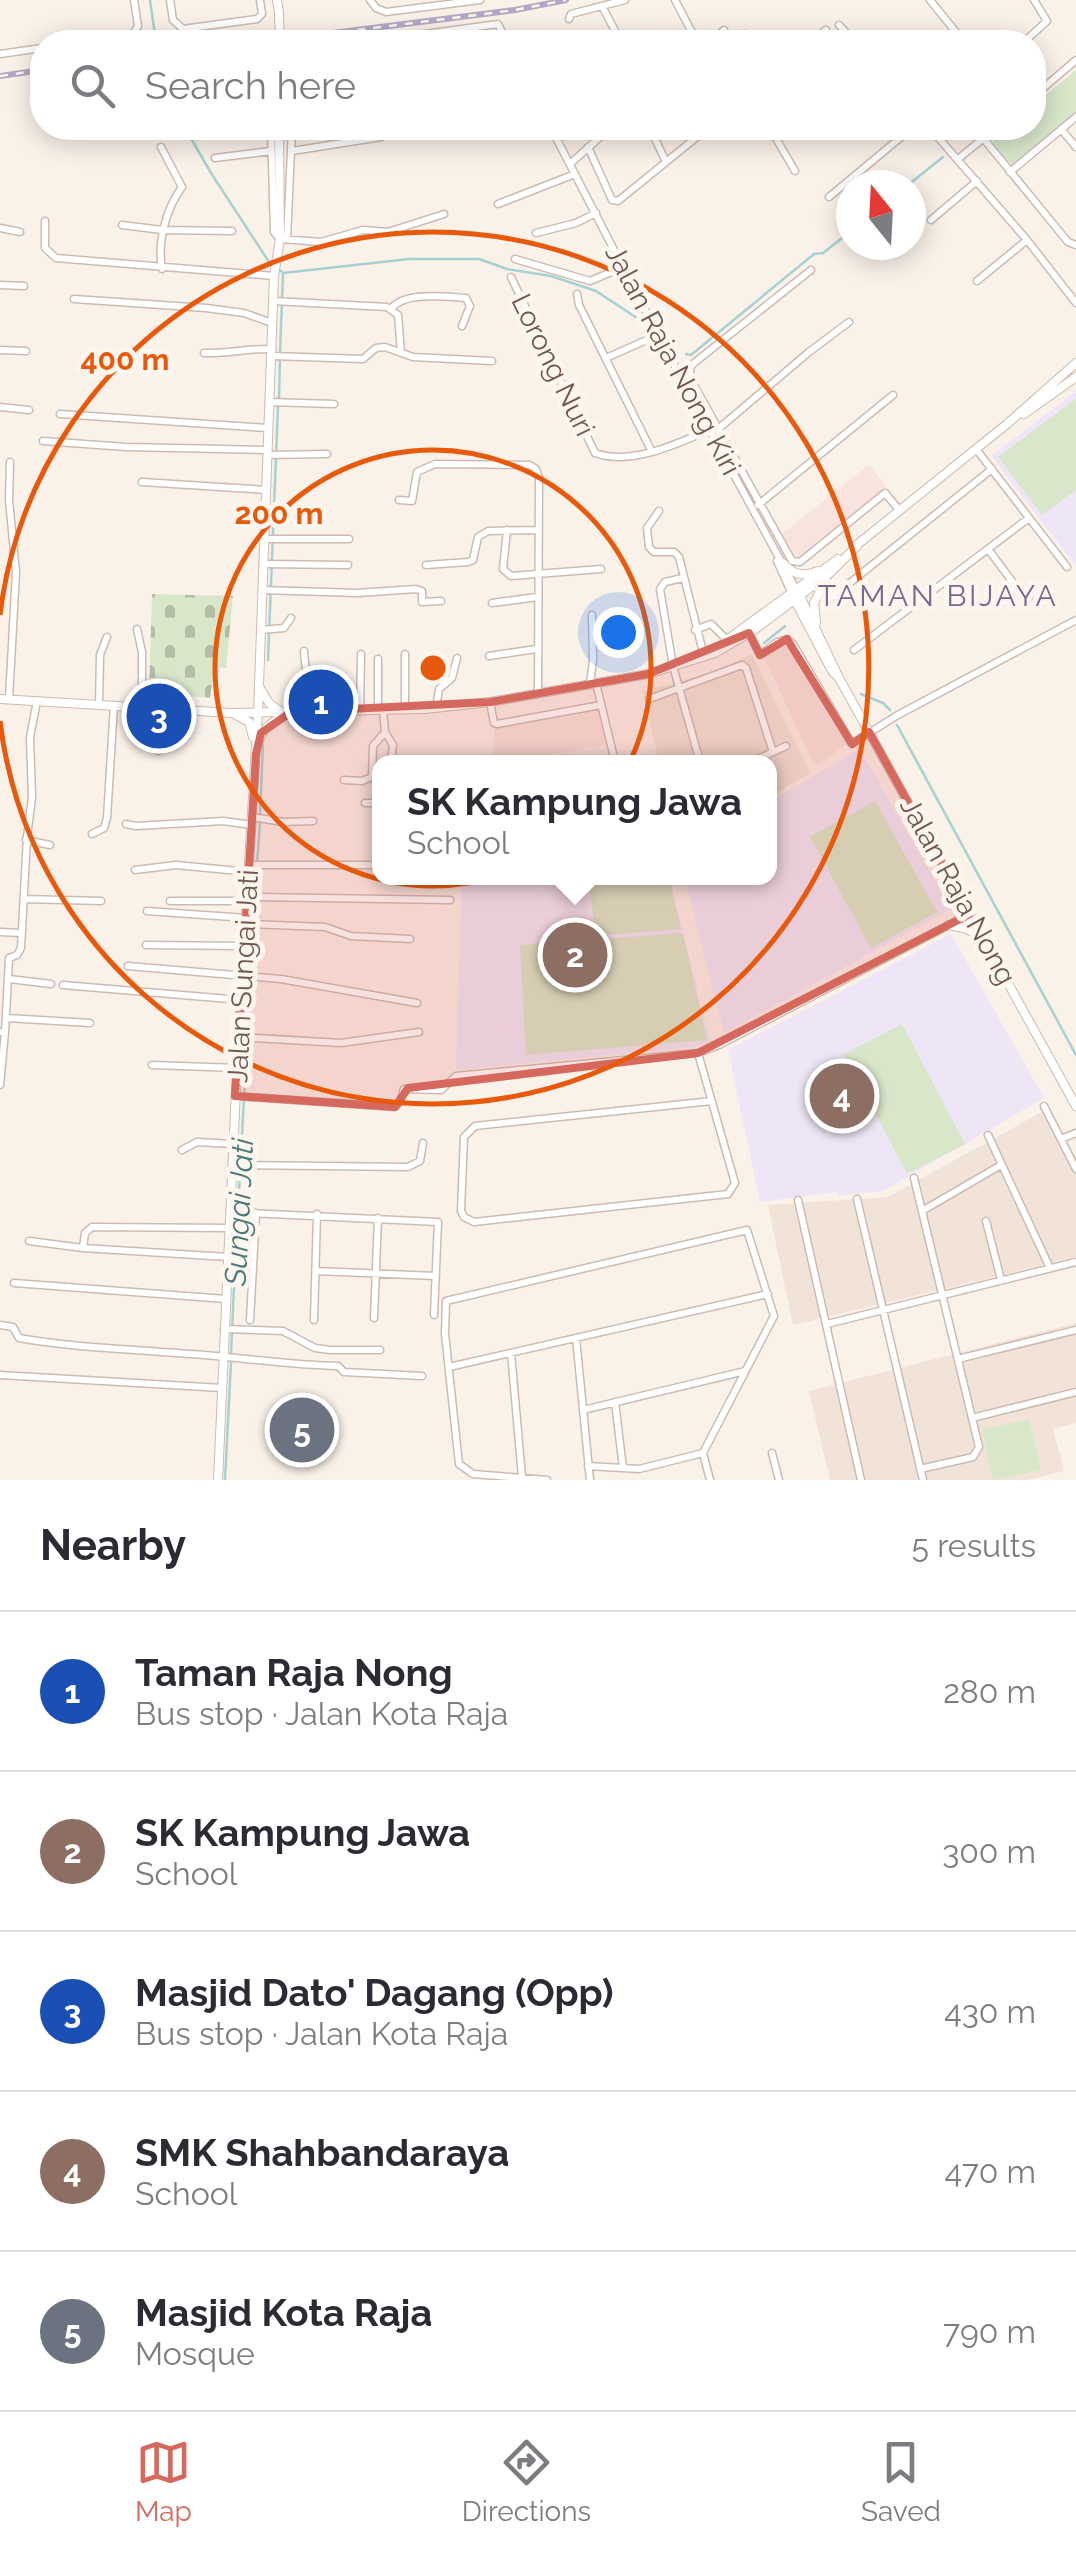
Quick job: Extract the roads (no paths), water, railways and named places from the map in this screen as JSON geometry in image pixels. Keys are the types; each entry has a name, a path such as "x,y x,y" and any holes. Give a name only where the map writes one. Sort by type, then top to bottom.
{"main road":[{"path":"276,0 279,30"},
{"name":"Jalan Sungai Jati","path":"218,1480 222,1388 230,1330 226,1299 228,1228 235,1212 238,1165 234,1144 241,1096 237,1068 244,1037 241,1000 248,976 244,946 256,820 258,684 267,630 266,490 272,454 267,428 275,402 272,323 280,302 274,274 283,239 280,140"},
{"path":"706,655 748,630 828,571 1076,364"},
{"path":"1008,424 1076,377"},
{"path":"783,563 791,573 800,575 828,571"},
{"path":"816,633 814,603 828,571"},
{"path":"771,617 796,595"},
{"name":"Jalan Raja Nong","path":"796,595 832,671 1076,1106"},
{"path":"5,699 232,712 436,708 594,684 673,666 706,655 788,610 816,633"},
{"path":"258,684 269,703 287,712"},
{"path":"232,712 249,722 256,751"},
{"path":"256,751 262,733 287,712"},
{"path":"948,925 985,938"}],"street":[{"path":"134,0 138,26 134,30"},
{"path":"170,0 173,20 183,29 252,20 262,14 260,0"},
{"path":"370,0 386,12 430,3 480,0"},
{"path":"569,19 571,14 626,0"},
{"path":"675,0 691,30"},
{"path":"930,0 954,30"},
{"path":"1034,0 1046,15 1039,30"},
{"path":"602,8 614,30"},
{"path":"454,30 498,24 501,30"},
{"path":"839,25 844,30"},
{"path":"0,54 30,50"},
{"path":"1046,86 1076,60"},
{"path":"1010,172 1076,117"},
{"path":"1061,129 1076,147"},
{"path":"271,140 274,232 283,239 316,242 363,230 388,232 444,214"},
{"path":"283,239 292,140"},
{"path":"292,151 362,140"},
{"name":"Jalan Raja Nong Kiri","path":"557,140 783,563 796,595"},
{"path":"570,164 595,140"},
{"path":"656,140 666,162"},
{"path":"588,146 612,200 618,202 693,140"},
{"path":"777,140 795,171"},
{"path":"829,197 898,140"},
{"path":"941,140 1076,303"},
{"path":"958,159 981,140"},
{"path":"985,140 1074,245"},
{"path":"162,146 182,187 168,206 160,258 162,269"},
{"path":"215,158 271,150"},
{"path":"498,204 575,174"},
{"path":"932,220 978,181"},
{"path":"536,233 596,214"},
{"path":"46,221 45,248 51,256 162,269 274,274"},
{"path":"122,226 232,230"},
{"path":"0,228 20,232"},
{"path":"977,281 1027,240"},
{"path":"515,260 590,280 601,279 623,267"},
{"path":"811,270 690,368 690,378 713,430 788,559 800,562 884,493 900,510"},
{"name":"Lorong Nuri","path":"511,277 595,453 607,456 652,452 713,430 850,322"},
{"path":"0,284 24,286"},
{"path":"577,294 652,452"},
{"path":"391,310 395,303 408,298 466,298 470,306 462,326"},
{"path":"74,299 206,308 244,313 272,323"},
{"path":"280,302 391,310 398,315 401,353"},
{"path":"606,358 658,335"},
{"path":"204,353 226,354 248,348 363,358 376,348 385,347 413,357 492,361"},
{"path":"0,350 26,351"},
{"path":"758,505 893,395"},
{"path":"275,402 334,404"},
{"path":"0,406 29,410"},
{"path":"60,414 267,428"},
{"path":"44,441 126,448 327,454"},
{"path":"976,449 1067,567"},
{"path":"5,699 16,572 9,500 10,462"},
{"path":"399,500 412,501 417,472 435,464 530,465 536,470 538,693"},
{"path":"826,602 992,469"},
{"path":"142,482 266,490"},
{"path":"659,511 648,528 649,548 654,552 674,552 679,557 695,630 706,655"},
{"path":"854,650 1029,518"},
{"path":"507,530 506,572 520,576 601,569"},
{"path":"426,565 472,560 481,533 538,530"},
{"path":"269,539 349,539"},
{"path":"988,549 1023,596 1030,598"},
{"path":"774,550 796,595"},
{"path":"269,564 348,565"},
{"path":"683,578 665,582 660,589 673,666 698,755"},
{"path":"267,591 357,593 416,588 422,592 422,602 441,602"},
{"path":"492,603 537,598"},
{"path":"592,615 594,684 613,755"},
{"path":"267,630 284,628 291,618"},
{"path":"748,630 760,656 777,642 787,640 794,644 852,744 1076,620"},
{"path":"695,630 712,624 728,640"},
{"path":"137,629 145,707 158,751"},
{"path":"99,704 100,655 108,637"},
{"path":"489,656 536,649"},
{"path":"304,651 305,676 313,695 314,712"},
{"path":"360,711 361,654"},
{"path":"405,654 405,710"},
{"path":"436,708 439,689 452,678 457,658"},
{"path":"378,659 380,710 393,745 392,755"},
{"path":"648,699 736,666 746,668 772,752"},
{"path":"0,1084 9,979 4,956 22,948 26,840 32,797 30,738 36,701"},
{"path":"490,702 494,723 602,705"},
{"path":"92,834 104,828 107,818 114,706"},
{"path":"373,755 373,746 385,732"},
{"path":"766,755 786,746"},
{"path":"344,780 372,777"},
{"path":"365,804 372,804"},
{"path":"126,824 313,820"},
{"path":"26,840 50,845"},
{"path":"135,870 176,865 372,865"},
{"path":"24,900 101,902"},
{"path":"170,900 450,900"},
{"path":"147,911 325,926 351,936 410,939"},
{"path":"241,1096 396,1106 404,1088 441,1090 456,1076 698,1053 970,914"},
{"path":"0,932 21,934"},
{"path":"146,945 244,946"},
{"path":"128,966 248,976 417,1002"},
{"path":"9,979 51,984"},
{"path":"63,985 241,1000"},
{"path":"6,1018 90,1023"},
{"path":"244,1037 342,1044 419,1032"},
{"path":"698,1053 712,1101 735,1183 728,1194 474,1222 462,1211 464,1137 474,1126 712,1101"},
{"path":"152,1065 237,1068"},
{"path":"1044,1106 1076,1169"},
{"path":"1061,1140 1076,1133"},
{"path":"988,1136 1050,1268"},
{"path":"182,1150 197,1142 234,1144"},
{"path":"238,1165 408,1168 420,1161 423,1143"},
{"path":"922,1211 1001,1165"},
{"path":"914,1178 979,1446 972,1456 920,1469"},
{"path":"857,1199 923,1480"},
{"path":"798,1200 861,1480"},
{"path":"235,1212 438,1222 434,1315"},
{"path":"250,1320 256,1213"},
{"path":"314,1320 318,1214"},
{"path":"374,1318 378,1218"},
{"path":"986,1222 1002,1280"},
{"path":"83,1248 86,1233 92,1227 228,1228"},
{"path":"547,1480 464,1470 456,1456 445,1334 446,1301 742,1230 751,1234 774,1316 703,1453 710,1480"},
{"path":"29,1241 228,1256"},
{"path":"827,1322 1076,1262"},
{"path":"316,1271 436,1276"},
{"path":"14,1283 226,1299"},
{"path":"449,1366 768,1294"},
{"path":"0,1325 13,1327 18,1338 52,1344 422,1376"},
{"path":"230,1330 283,1331 300,1342 330,1350 380,1350"},
{"path":"958,1359 1076,1330"},
{"path":"576,1338 590,1480"},
{"path":"510,1353 522,1477"},
{"path":"583,1410 745,1372"},
{"path":"0,1374 222,1388"},
{"path":"972,1418 1076,1392"},
{"path":"615,1402 623,1468"},
{"path":"588,1466 638,1469 703,1453"},
{"path":"772,1453 779,1480"}],"waterway":[{"name":"Sungai Jati","path":"150,0 154,30"},
{"name":"Sungai Jati","path":"192,140 269,262 282,272"},
{"path":"926,171 943,157"},
{"path":"686,354 691,355 814,254 823,253 836,243"},
{"path":"283,273 409,259 479,259 596,291 646,324"},
{"name":"Sungai Jati","path":"280,353 283,274"},
{"path":"675,336 678,340"},
{"name":"Sungai Jati","path":"279,398 280,358"},
{"name":"Sungai Jati","path":"268,660 278,406"},
{"path":"764,643 785,626"},
{"path":"861,694 890,710"},
{"path":"897,725 1076,1055"},
{"name":"Sungai Jati","path":"260,814 263,745"},
{"name":"Sungai Jati","path":"253,920 260,822"},
{"name":"Sungai Jati","path":"248,1034 253,944"},
{"name":"Sungai Jati","path":"238,1209 247,1042"},
{"name":"Sungai Jati","path":"231,1354 237,1217"},
{"name":"Sungai Jati","path":"225,1480 231,1362"}],"railway":[{"path":"357,30 566,0"},
{"path":"0,76 30,72"}],"place":[{"name":"Taman Raja Nong","path":"321,702"},
{"name":"Masjid Dato' Dagang (Opp)","path":"159,716"},
{"name":"SK Kampung Jawa","path":"575,955"},
{"name":"SMK Shahbandaraya","path":"842,1096"},
{"name":"Masjid Kota Raja","path":"302,1430"}],"district":[{"name":"TAMAN BIJAYA","path":"938,595"}]}
